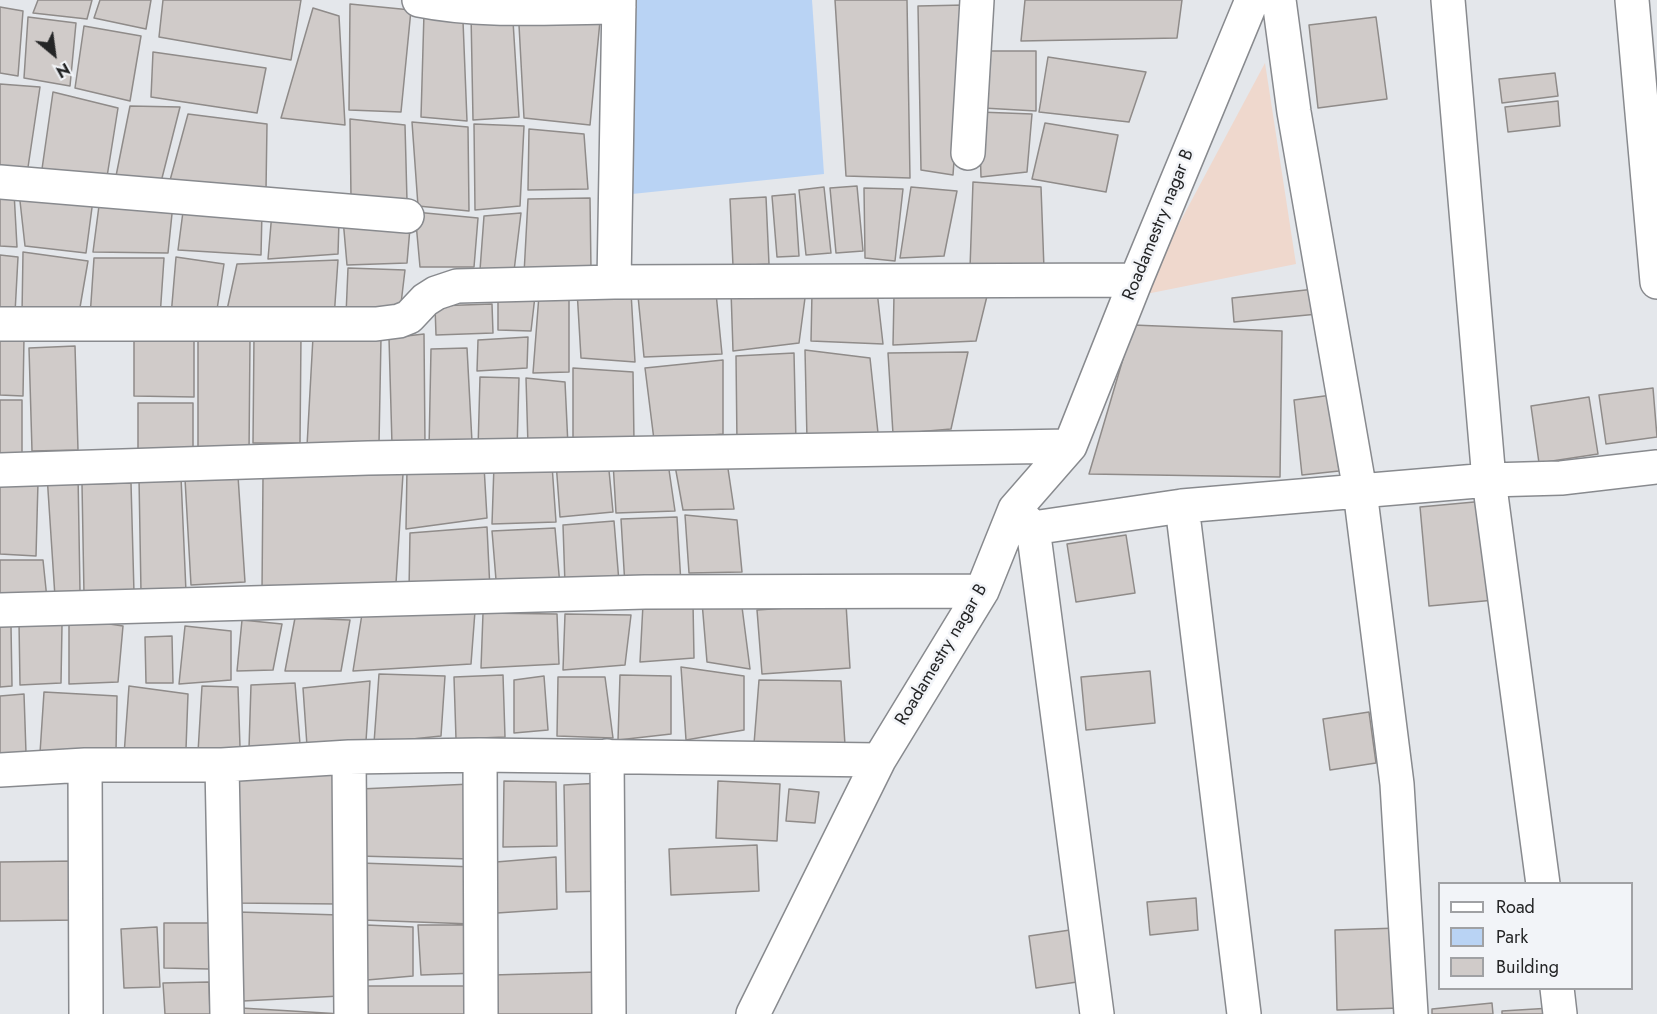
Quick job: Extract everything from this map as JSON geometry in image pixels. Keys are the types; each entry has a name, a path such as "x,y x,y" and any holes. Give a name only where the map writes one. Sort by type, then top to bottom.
{"street":[{"path":"419,0 447,6 476,7 619,3 614,282"},
{"path":"968,153 977,0"},
{"name":"Roadamestry nagar B","path":"753,1014 879,760 1070,446 1252,0"},
{"path":"1279,0 1294,112 1360,490 1397,784 1411,1014"},
{"path":"1448,0 1489,480 1543,882"},
{"path":"1632,0 1657,282"},
{"path":"0,182 408,216"},
{"path":"0,324 376,324 399,321 409,317 431,296 457,286 614,282 1136,280"},
{"path":"0,470 368,458 1070,446"},
{"path":"1097,1014 1024,519 1489,480 1562,478 1657,467"},
{"path":"1182,506 1244,1014"},
{"path":"0,610 645,592 982,591"},
{"path":"0,770 85,765 222,765 350,757 480,755 879,760"},
{"path":"480,755 481,1014"},
{"path":"607,756 609,1014"},
{"path":"350,757 351,1014"},
{"path":"85,765 86,1014"},
{"path":"222,765 227,1014"},
{"path":"1557,990 1560,1014"}],"shaded area":[{"path":"1265,63 1296,264 1141,295"}],"green space":[{"path":"629,0 812,0 824,174 632,194"}],"building":[{"path":"38,0 92,0 87,19 33,13"},
{"path":"100,0 151,0 146,29 94,18"},
{"path":"163,0 301,0 291,60 159,37"},
{"path":"835,0 907,0 910,178 846,176"},
{"path":"1025,0 1182,0 1177,38 1021,41"},
{"path":"350,4 411,10 401,112 349,110"},
{"path":"965,5 953,175 921,170 918,6"},
{"path":"0,7 23,11 18,76 0,73"},
{"path":"313,8 339,16 345,125 281,118"},
{"path":"424,13 463,21 467,121 421,117"},
{"path":"471,14 513,21 519,117 473,120"},
{"path":"28,17 76,23 70,86 24,78"},
{"path":"1376,17 1387,99 1318,108 1309,25"},
{"path":"600,21 590,125 524,118 519,25"},
{"path":"84,26 141,36 130,101 75,88"},
{"path":"977,51 1036,51 1036,111 983,108"},
{"path":"153,52 266,68 257,113 151,97"},
{"path":"1048,57 1146,72 1129,122 1039,112"},
{"path":"1555,73 1558,96 1502,103 1499,79"},
{"path":"0,84 40,87 27,174 0,171"},
{"path":"53,92 118,108 106,183 42,169"},
{"path":"1558,101 1560,126 1508,132 1505,107"},
{"path":"130,106 180,107 161,182 115,181"},
{"path":"979,112 1032,114 1027,172 981,177"},
{"path":"188,114 267,124 266,190 169,184"},
{"path":"350,119 405,125 407,201 351,198"},
{"path":"412,122 468,127 469,211 418,206"},
{"path":"1045,123 1118,135 1106,192 1032,179"},
{"path":"474,124 524,126 520,206 475,210"},
{"path":"529,129 584,134 588,189 528,190"},
{"path":"973,182 1041,187 1044,269 970,268"},
{"path":"857,186 863,251 836,253 830,188"},
{"path":"824,187 831,253 806,255 799,190"},
{"path":"911,187 957,191 944,256 900,258"},
{"path":"864,188 903,189 895,261 865,258"},
{"path":"0,190 14,192 17,247 0,246"},
{"path":"19,192 93,200 86,253 25,246"},
{"path":"795,194 799,256 777,257 772,196"},
{"path":"766,197 769,264 733,266 730,199"},
{"path":"100,198 173,204 168,253 93,252"},
{"path":"590,198 591,270 524,274 528,199"},
{"path":"184,204 262,211 261,255 178,250"},
{"path":"272,212 339,221 338,254 268,259"},
{"path":"415,212 478,218 474,267 420,267"},
{"path":"521,213 514,271 480,270 484,216"},
{"path":"343,219 410,228 407,263 347,265"},
{"path":"23,252 88,261 79,313 22,314"},
{"path":"0,255 18,257 15,313 0,313"},
{"path":"176,257 224,264 216,316 171,316"},
{"path":"94,258 164,258 160,317 90,317"},
{"path":"338,260 334,318 225,319 237,264"},
{"path":"348,268 405,270 400,312 346,315"},
{"path":"1315,289 1318,314 1234,322 1232,298"},
{"path":"577,290 631,292 635,362 581,358"},
{"path":"731,291 805,298 799,343 733,351"},
{"path":"877,291 883,344 811,341 812,292"},
{"path":"988,292 976,341 893,345 894,295"},
{"path":"498,293 535,296 531,331 498,330"},
{"path":"716,293 722,354 644,357 638,296"},
{"path":"539,295 569,300 569,372 533,373"},
{"path":"492,304 493,333 436,335 435,306"},
{"path":"1133,325 1282,331 1280,477 1089,474"},
{"path":"424,334 425,444 392,445 389,338"},
{"path":"254,336 301,336 300,443 253,443"},
{"path":"0,337 24,337 23,396 0,395"},
{"path":"313,337 381,338 379,444 307,446"},
{"path":"528,337 527,368 477,371 478,340"},
{"path":"134,338 194,339 194,397 134,396"},
{"path":"198,339 250,340 249,454 198,454"},
{"path":"75,346 78,450 32,451 29,348"},
{"path":"467,348 472,442 429,449 431,349"},
{"path":"805,350 870,358 878,433 807,440"},
{"path":"968,352 951,429 893,434 888,353"},
{"path":"794,353 796,443 737,444 736,356"},
{"path":"723,360 723,434 654,440 645,368"},
{"path":"573,368 633,372 634,442 573,445"},
{"path":"480,377 519,378 517,450 478,449"},
{"path":"526,378 565,382 568,446 528,446"},
{"path":"1653,388 1657,437 1606,444 1599,395"},
{"path":"1332,395 1339,471 1302,475 1294,400"},
{"path":"1589,397 1598,454 1539,463 1531,406"},
{"path":"0,400 22,400 22,456 0,456"},
{"path":"138,403 193,403 193,461 138,460"},
{"path":"608,460 613,512 560,517 556,462"},
{"path":"674,460 727,462 734,509 683,510"},
{"path":"613,462 668,463 675,511 616,513"},
{"path":"494,465 552,465 556,522 492,524"},
{"path":"484,466 487,518 406,529 407,468"},
{"path":"78,474 80,591 55,597 47,475"},
{"path":"403,474 396,583 262,591 263,477"},
{"path":"238,476 245,582 191,585 185,479"},
{"path":"181,477 186,592 141,592 139,478"},
{"path":"38,482 36,556 0,554 0,483"},
{"path":"131,483 134,593 84,595 82,484"},
{"path":"1485,501 1495,600 1429,606 1420,507"},
{"path":"685,515 737,520 742,572 689,573"},
{"path":"677,517 681,584 625,586 621,519"},
{"path":"614,521 619,582 565,585 563,525"},
{"path":"487,527 490,590 409,590 410,533"},
{"path":"555,528 560,586 497,592 492,531"},
{"path":"1126,535 1135,593 1076,602 1067,544"},
{"path":"0,560 43,560 47,599 0,600"},
{"path":"702,602 742,607 750,669 707,662"},
{"path":"693,603 694,658 640,662 643,604"},
{"path":"846,604 850,668 762,674 757,610"},
{"path":"475,611 471,664 353,671 362,614"},
{"path":"483,613 557,614 559,664 481,668"},
{"path":"565,614 631,615 625,665 563,670"},
{"path":"69,618 123,626 118,682 69,684"},
{"path":"295,618 350,620 341,671 285,671"},
{"path":"242,620 282,624 273,670 237,671"},
{"path":"19,622 62,625 61,683 20,685"},
{"path":"11,626 12,686 0,687 0,627"},
{"path":"185,626 231,631 231,680 179,684"},
{"path":"172,636 173,683 146,683 145,637"},
{"path":"681,667 744,676 744,730 686,740"},
{"path":"1150,671 1155,723 1086,730 1081,677"},
{"path":"379,674 445,676 441,736 374,743"},
{"path":"503,675 505,737 456,739 454,677"},
{"path":"620,675 671,676 671,734 618,740"},
{"path":"544,676 548,730 514,733 514,680"},
{"path":"558,677 605,677 613,738 557,736"},
{"path":"759,680 841,681 845,745 754,744"},
{"path":"370,681 366,741 307,746 303,688"},
{"path":"295,683 300,744 249,748 251,685"},
{"path":"129,686 188,694 186,749 124,755"},
{"path":"202,686 238,687 240,747 198,752"},
{"path":"44,692 117,696 116,751 40,753"},
{"path":"24,694 26,753 0,754 0,696"},
{"path":"1369,712 1376,763 1330,770 1323,719"},
{"path":"343,770 339,904 233,903 238,771"},
{"path":"504,781 556,782 557,846 503,847"},
{"path":"718,781 780,784 777,841 716,838"},
{"path":"601,783 604,891 566,892 564,785"},
{"path":"471,784 472,859 358,856 360,789"},
{"path":"789,789 819,792 815,823 786,821"},
{"path":"757,845 759,891 671,895 669,849"},
{"path":"556,857 557,909 497,913 496,862"},
{"path":"77,861 78,920 0,921 0,862"},
{"path":"360,863 475,867 472,924 362,920"},
{"path":"1196,898 1198,930 1150,935 1147,902"},
{"path":"238,912 340,915 340,996 243,1001"},
{"path":"164,923 210,923 209,969 164,968"},
{"path":"366,925 413,927 413,976 367,980"},
{"path":"418,925 478,925 477,973 421,975"},
{"path":"157,927 160,987 124,988 121,929"},
{"path":"1399,928 1400,1008 1337,1010 1335,930"},
{"path":"1077,929 1084,981 1036,988 1029,936"},
{"path":"598,972 601,1014 495,1014 493,975"},
{"path":"209,982 210,1014 165,1014 163,983"},
{"path":"365,986 471,986 471,1014 363,1014"},
{"path":"1492,1003 1493,1014 1432,1014 1432,1009"},
{"path":"241,1008 342,1014 241,1014"},
{"path":"1551,1008 1552,1014 1502,1014 1502,1011"}]}
